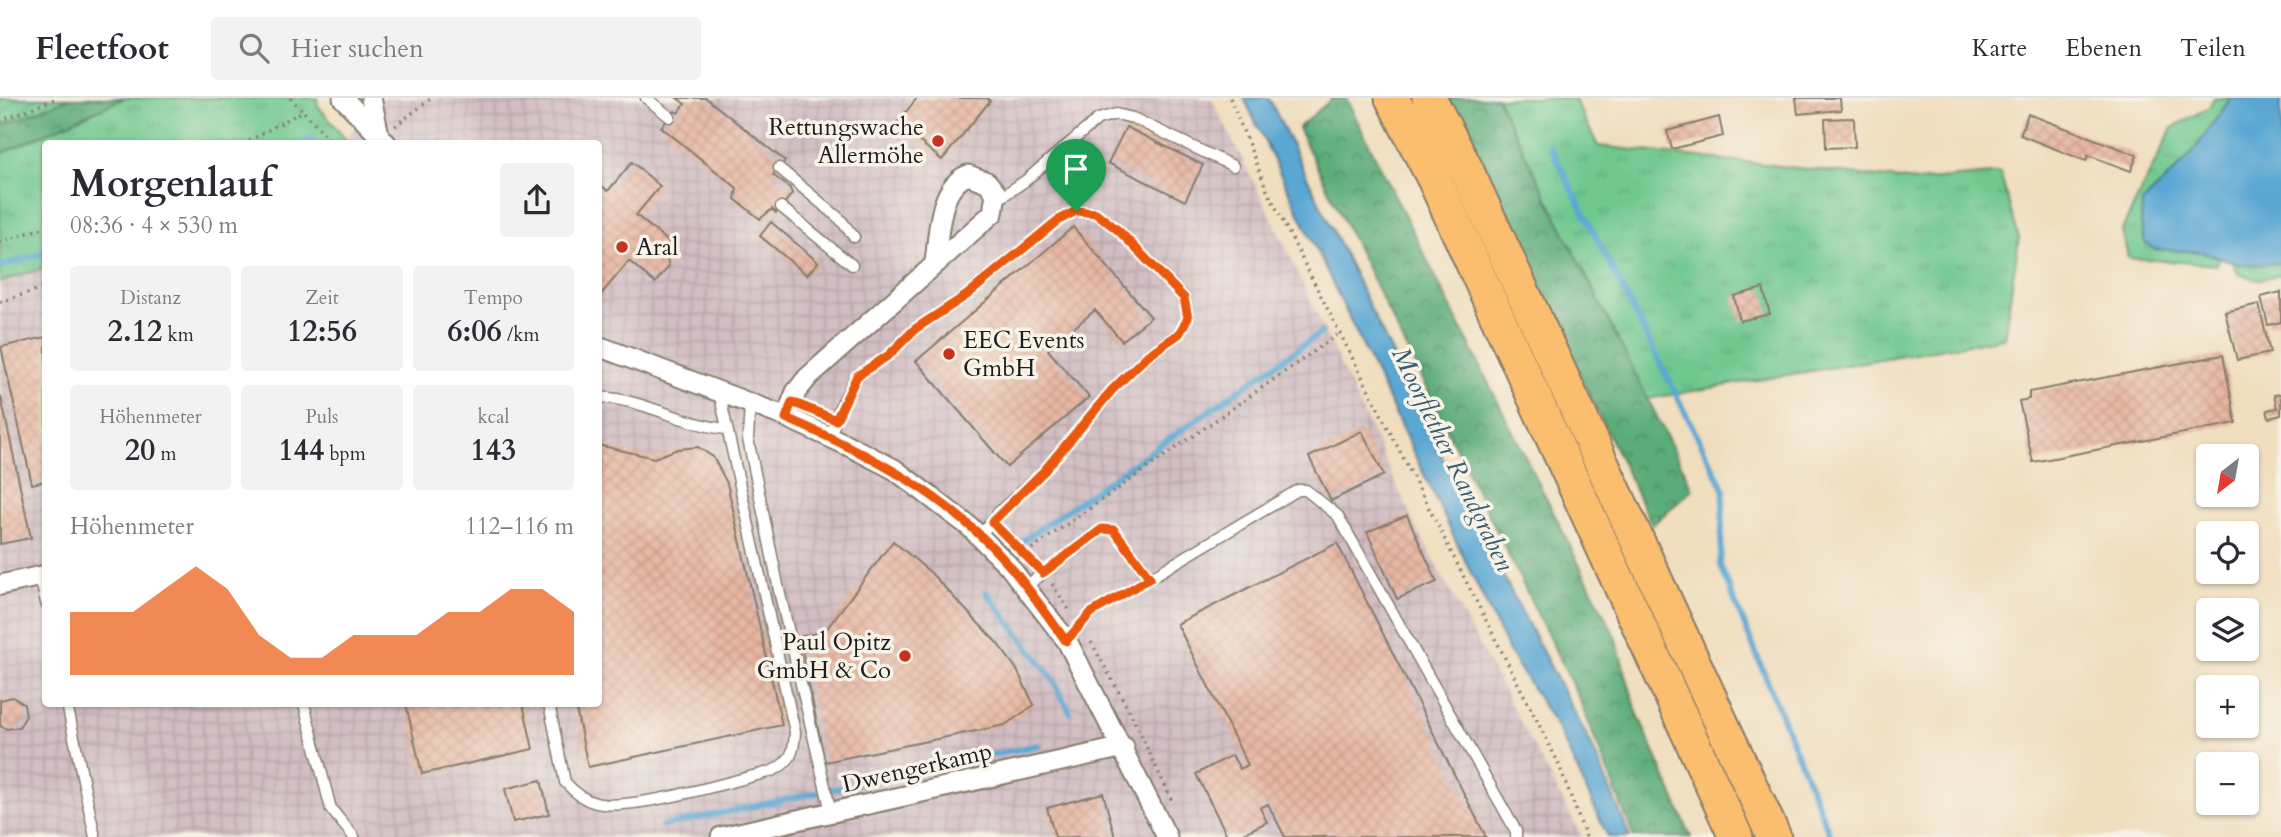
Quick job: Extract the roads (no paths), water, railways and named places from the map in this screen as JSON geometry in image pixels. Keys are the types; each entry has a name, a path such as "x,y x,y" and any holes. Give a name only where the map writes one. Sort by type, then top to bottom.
{"highway":[{"path":"1380,98 1435,180"},
{"path":"1392,98 1435,180 1736,837"},
{"path":"1429,98 1466,169 1773,837"}],"street":[{"path":"343,98 383,139"},
{"path":"371,98 383,139"},
{"path":"786,418 796,392 808,377 993,213 997,201 992,187 981,178 968,175 957,181 943,209 935,262"},
{"path":"602,348 830,437 894,469 986,529 1008,565 1066,641 1124,747 1167,837"},
{"path":"0,585 42,575"},
{"name":"Dwengerkamp","path":"720,837 830,805 1124,747"}],"lane":[{"path":"646,98 670,117"},
{"path":"997,201 1025,181 1098,119 1109,115 1133,118 1233,166"},
{"path":"779,168 839,219 854,237"},
{"path":"781,207 852,265"},
{"path":"830,437 840,407 857,376 889,355 915,329 967,295 1057,221 1076,211 1096,213 1119,231 1184,298 1188,318 1179,334 1148,355 1112,390 1044,471 986,529"},
{"path":"550,707 565,782 573,792 594,803 621,806 772,771 784,765 794,753 795,732 719,392"},
{"path":"602,398 639,403 708,427 727,429"},
{"path":"750,404 748,439 779,590 830,805"},
{"path":"1066,641 1091,613 1298,490 1306,490 1338,516 1516,831 1516,837"},
{"path":"1025,587 1102,529 1114,530 1150,578"},
{"path":"68,707 95,837"},
{"path":"305,707 331,809 354,837"}],"water":[{"path":"1244,98 1269,98 1458,490 1591,744 1630,837 1608,837 1559,731 1508,650"},
{"path":"2231,98 2281,98 2281,263 2242,265 2202,252 2155,249 2145,243 2141,225 2142,203 2190,156"}],"waterway":[{"name":"Moorflether Randgraben","path":"309,140 313,138"},
{"path":"1550,146 1724,489 1720,565 1831,837"},
{"name":"Moorflether Randgraben","path":"0,267 42,253"},
{"path":"1021,542 1322,332"},
{"path":"986,592 1051,676 1070,712"},
{"path":"662,826 1038,745"}],"place":[{"name":"Rettungswache Allermöhe","path":"938,141"},
{"name":"Aral","path":"622,247"},
{"name":"EEC Events GmbH","path":"949,354"},
{"name":"Paul Opitz GmbH & Co","path":"905,656"}]}
